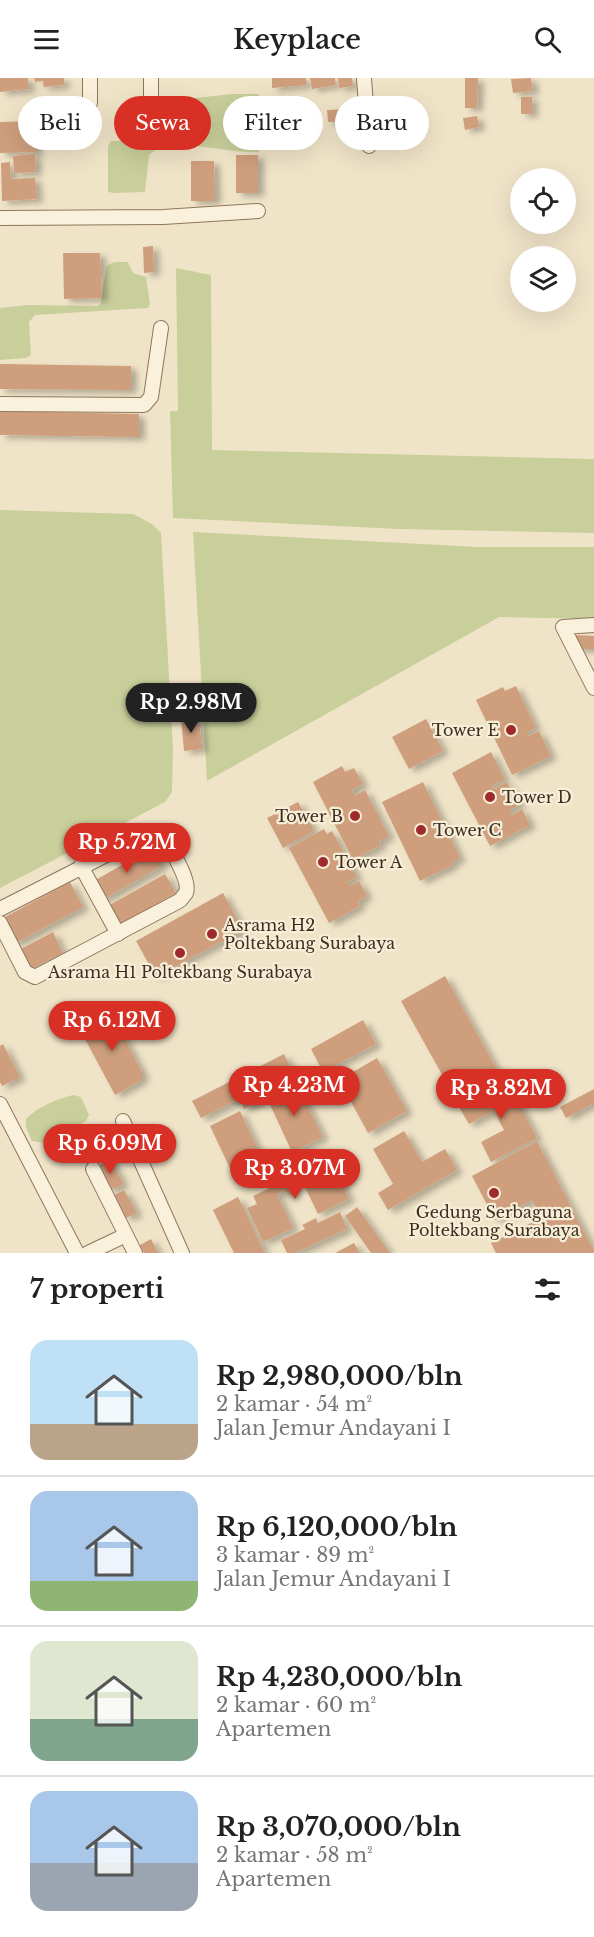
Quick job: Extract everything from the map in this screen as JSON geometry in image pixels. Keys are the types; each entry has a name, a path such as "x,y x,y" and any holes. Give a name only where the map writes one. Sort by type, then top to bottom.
{"street":[{"path":"90,78 90,96"},
{"path":"151,78 151,96"},
{"path":"364,78 365,96"},
{"path":"0,218 164,217 258,211"},
{"path":"0,404 144,405 152,397 161,328"},
{"path":"594,625 563,627 594,688"},
{"path":"0,909 151,832 160,833 164,837 184,875 187,886 185,894 179,901 38,976 32,977 25,972 0,923"},
{"path":"81,866 118,934"},
{"path":"2,1113 77,1253"},
{"path":"123,1121 182,1253"},
{"path":"93,1169 135,1253"},
{"path":"88,1253 126,1235"}],"green space":[{"path":"233,94 258,94 260,96 223,96 223,149 211,148 211,96"},
{"path":"111,141 114,141 114,150 156,150 149,155 145,192 108,192 108,146"},
{"path":"229,150 260,150 259,152"},
{"path":"115,262 128,262 133,273 146,277 150,304 148,308 35,315 29,322 31,355 26,358 0,360 0,308 28,305 98,306 101,303 106,268"},
{"path":"176,268 211,275 212,450 594,459 594,533 398,529 173,518 170,411 178,411"},
{"path":"0,510 133,514 152,524 161,533 173,748 172,792 165,802 0,888"},
{"path":"193,532 479,547 594,547 594,619 499,617 207,781"},
{"path":"73,1095 81,1097 89,1115 86,1121 45,1143 32,1141 26,1127 26,1119 48,1104"}],"building":[{"path":"0,78 28,78 29,89 0,92"},
{"path":"34,78 64,78 64,85 44,87 43,81 35,82"},
{"path":"272,78 306,78 307,85 272,88"},
{"path":"310,78 335,78 336,85 312,89"},
{"path":"338,78 352,78 353,86 339,88"},
{"path":"465,78 478,78 477,108 465,108"},
{"path":"531,78 533,91 513,93 511,79"},
{"path":"521,97 532,97 532,114 521,114"},
{"path":"327,110 335,110 335,122 328,122"},
{"path":"477,116 479,127 465,130 463,118"},
{"path":"0,122 18,122 18,150 37,150 37,152 0,153"},
{"path":"35,154 36,172 14,173 13,156"},
{"path":"236,155 258,155 258,193 236,193"},
{"path":"191,161 214,161 215,201 191,201"},
{"path":"10,162 11,179 35,178 37,199 2,201 1,163"},
{"path":"153,246 154,272 144,273 143,247"},
{"path":"63,253 100,253 102,298 64,299"},
{"path":"0,364 131,366 131,390 0,389"},
{"path":"0,411 139,414 139,437 0,435"},
{"path":"576,635 594,636 594,649 576,649"},
{"name":"Tower E","path":"516,686 536,728 527,732 529,736 539,731 551,756 512,775 476,700 503,687 505,691"},
{"path":"199,717 202,749 184,751 181,718"},
{"path":"426,719 443,751 409,769 392,737"},
{"name":"Tower D","path":"491,752 505,779 492,786 494,789 507,782 520,805 509,810 512,815 522,809 530,825 490,846 452,773"},
{"name":"Tower B","path":"342,766 345,772 354,768 363,784 352,790 355,796 365,790 389,836 379,841 381,845 353,860 313,782"},
{"name":"Tower C","path":"423,782 460,858 452,862 453,865 420,881 382,802"},
{"path":"298,802 314,831 283,848 267,818"},
{"name":"Tower A","path":"324,829 327,834 332,831 357,877 348,882 350,886 359,881 367,896 358,901 360,906 329,923 289,848"},
{"path":"152,848 162,866 102,900 92,882"},
{"path":"165,874 176,893 117,927 106,907"},
{"path":"70,882 83,907 14,944 1,919"},
{"path":"223,893 243,930 156,977 136,941"},
{"path":"53,932 63,953 28,971 17,951"},
{"path":"445,976 499,1073 455,1098 401,1001"},
{"path":"109,1009 142,1072 142,1080 115,1095 78,1026"},
{"path":"363,1020 376,1044 323,1072 311,1049"},
{"path":"3,1044 20,1077 2,1086 0,1046"},
{"path":"284,1054 292,1071 255,1090 261,1101 244,1109 239,1099 201,1118 192,1101"},
{"path":"377,1058 407,1111 368,1133 339,1080"},
{"path":"507,1081 537,1138 491,1162 481,1142 504,1130 494,1111 469,1124 459,1107"},
{"path":"296,1082 323,1137 292,1152 266,1096"},
{"path":"594,1089 594,1103 566,1118 560,1107"},
{"path":"240,1111 265,1165 235,1179 210,1126"},
{"path":"404,1131 422,1162 445,1149 457,1170 388,1210 378,1193 393,1184 373,1149"},
{"path":"537,1141 594,1253 496,1253 491,1243 541,1218 532,1200 495,1220 472,1176"},
{"path":"111,1159 123,1184 109,1191 97,1166"},
{"path":"320,1164 324,1175 335,1170 349,1199 318,1214 302,1181 294,1185 293,1196 283,1191 277,1194 293,1228 263,1242 247,1208 257,1204 253,1196"},
{"path":"124,1190 137,1213 126,1218 114,1195"},
{"path":"238,1197 265,1253 234,1253 213,1210"},
{"path":"357,1207 390,1253 371,1253 345,1216"},
{"path":"340,1212 347,1229 295,1253 287,1253 281,1240 305,1229 302,1225 316,1218 318,1223"},
{"path":"151,1239 158,1253 144,1253 140,1245"},
{"path":"354,1243 360,1253 335,1253"}],"place":[{"name":"Tower E","path":"511,730"},
{"name":"Tower D","path":"490,797"},
{"name":"Tower B","path":"355,816"},
{"name":"Tower C","path":"421,830"},
{"name":"Tower A","path":"323,862"},
{"name":"Asrama H2 Poltekbang Surabaya","path":"212,934"},
{"name":"Asrama H1 Poltekbang Surabaya","path":"180,953"},
{"name":"Gedung Serbaguna Poltekbang Surabaya","path":"494,1193"}]}
